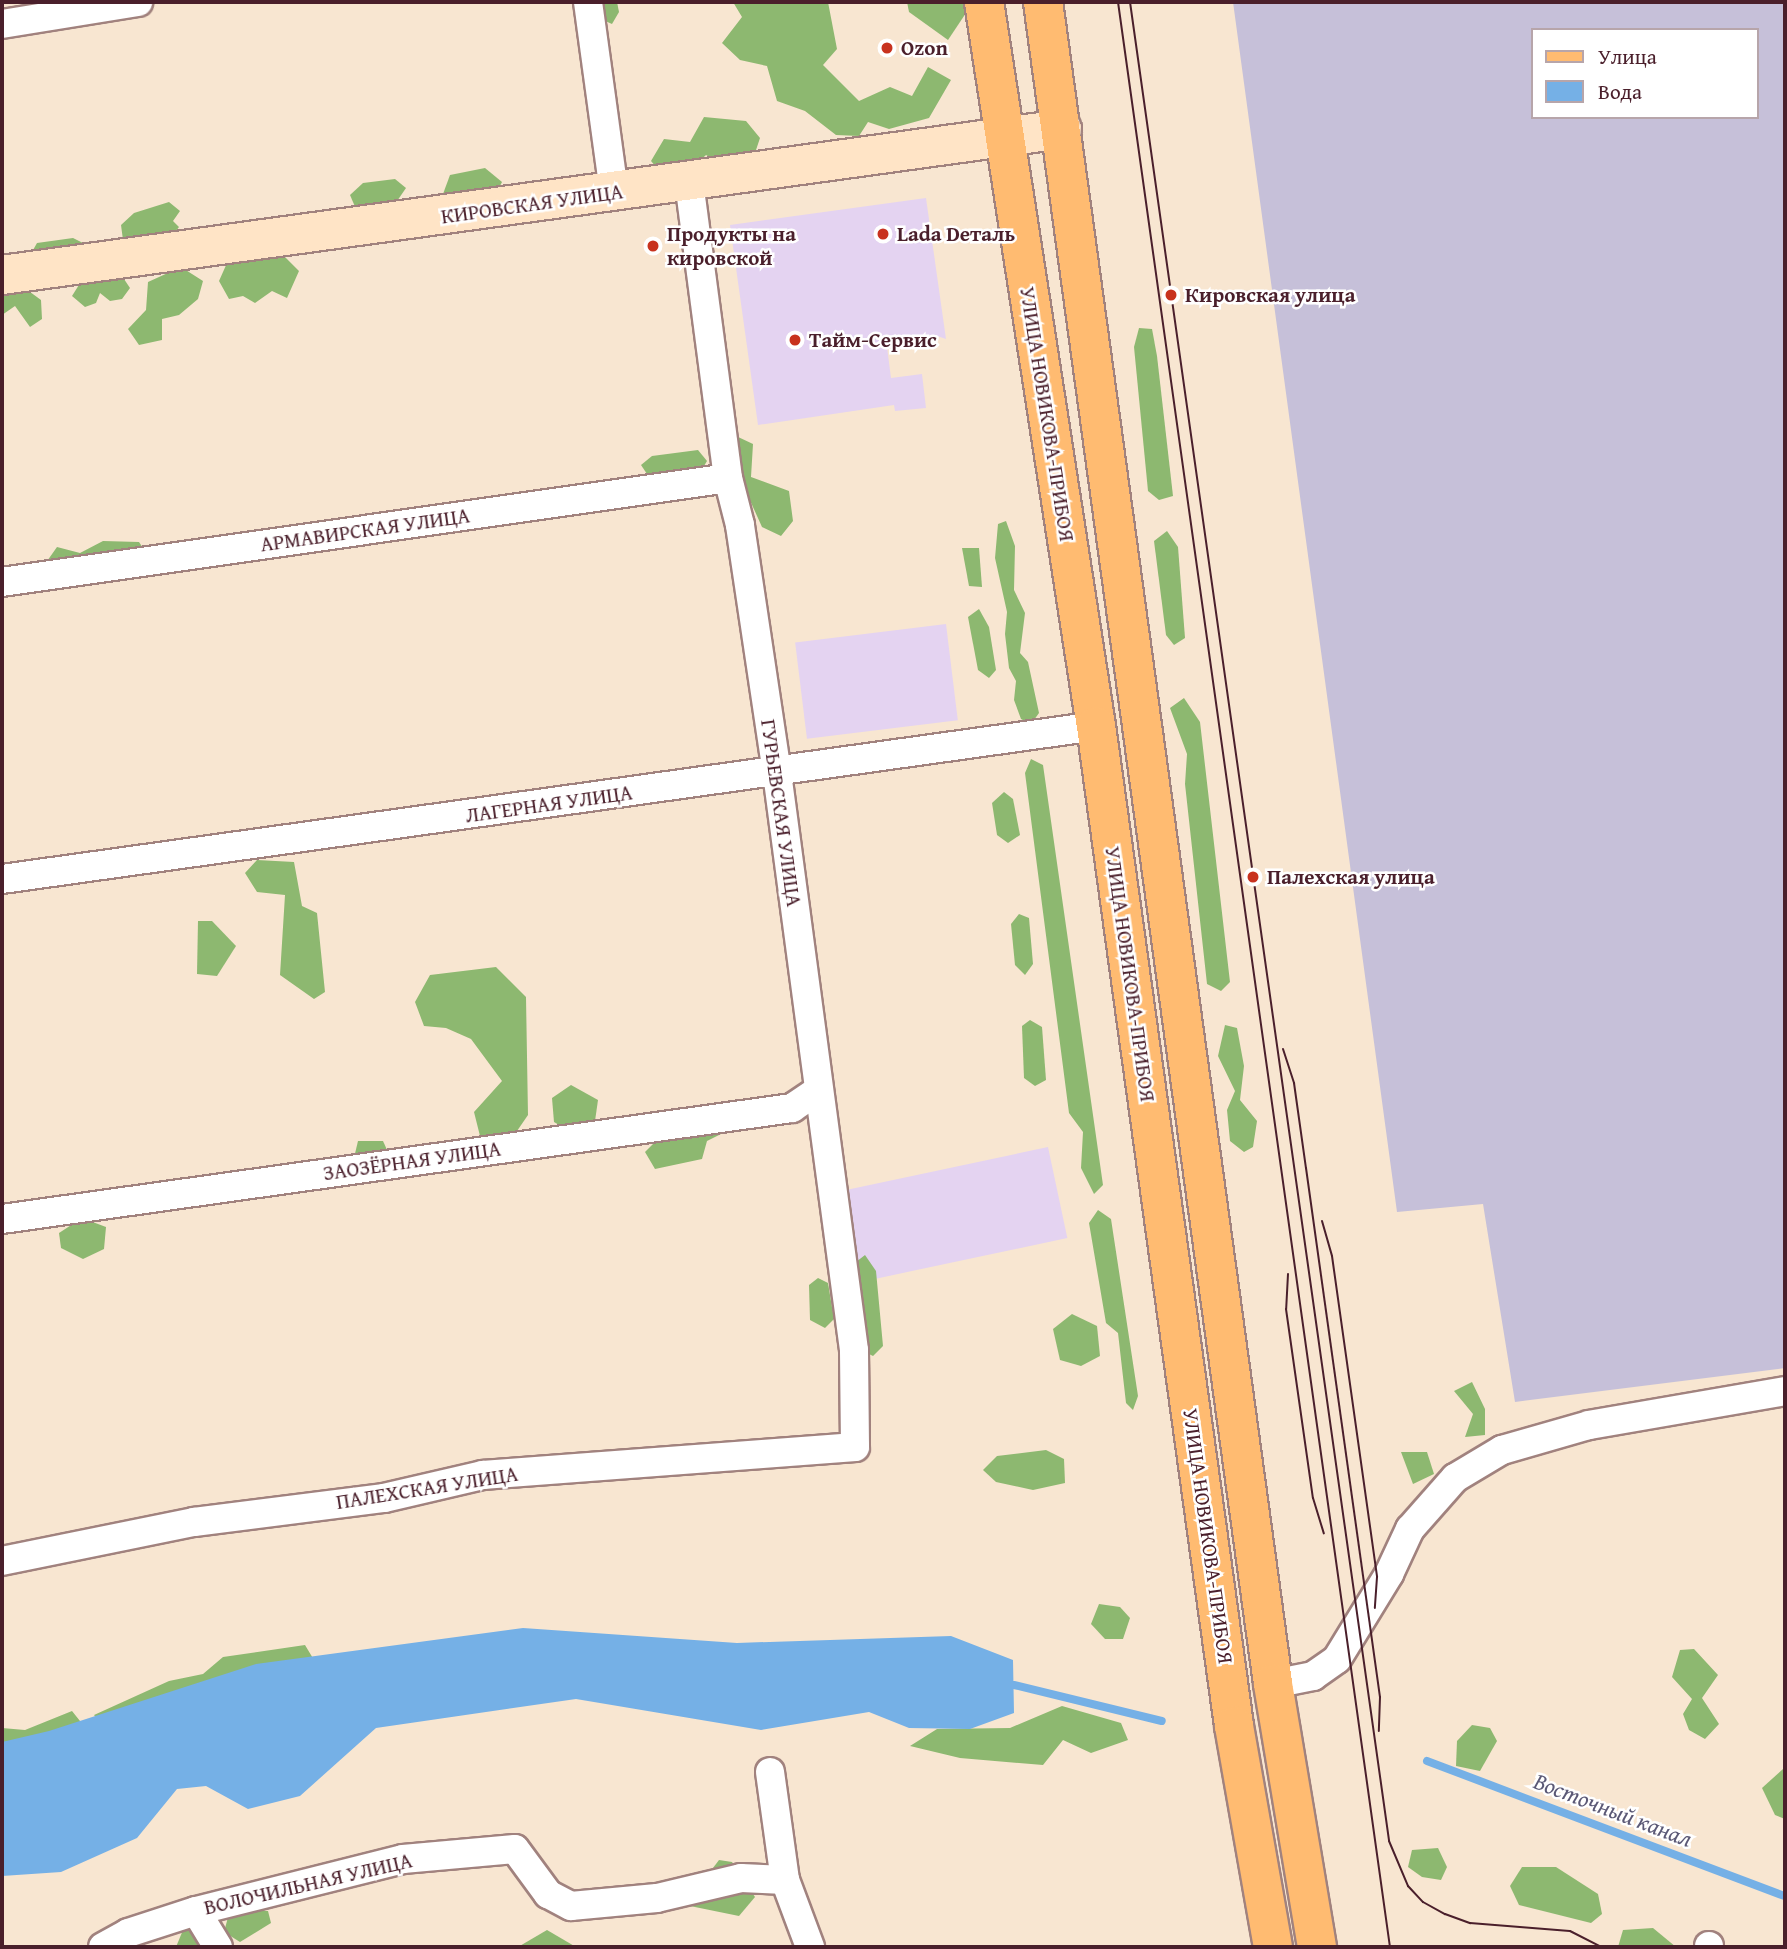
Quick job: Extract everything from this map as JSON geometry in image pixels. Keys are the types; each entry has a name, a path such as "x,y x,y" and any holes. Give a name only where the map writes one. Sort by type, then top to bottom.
{"main road":[{"name":"УЛИЦА НОВИКОВА-ПРИБОЯ","path":"984,2 1096,726 1234,1726 1273,1947"},
{"path":"1043,2 1273,1684 1317,1947"}],"street":[{"path":"2,24 138,2"},
{"path":"588,2 614,193"},
{"name":"КИРОВСКАЯ УЛИЦА","path":"2,275 614,193 1003,134 1062,129"},
{"name":"ГУРЬЕВСКАЯ УЛИЦА","path":"689,182 728,478 740,525 777,773 817,1091 854,1350 855,1447"},
{"name":"АРМАВИРСКАЯ УЛИЦА","path":"2,582 728,478"},
{"name":"ЛАГЕРНАЯ УЛИЦА","path":"2,879 777,773 1096,726"},
{"name":"ЗАОЗЁРНАЯ УЛИЦА","path":"2,1219 792,1108 817,1091"},
{"path":"1273,1684 1313,1676 1337,1658 1389,1574 1410,1529 1455,1478 1502,1450 1589,1425 1785,1391"},
{"name":"ПАЛЕХСКАЯ УЛИЦА","path":"2,1561 194,1522 384,1498 483,1475 855,1447"},
{"path":"770,1772 785,1880 810,1947"},
{"name":"ВОЛОЧИЛЬНАЯ УЛИЦА","path":"103,1947 128,1933 197,1911 403,1858 515,1849 548,1894 571,1906 657,1898 741,1878 785,1880"},
{"path":"197,1911 218,1947"}],"shaded area":[{"path":"1233,2 1785,2 1785,1368 1515,1402 1483,1204 1397,1212"},
{"path":"926,198 946,339 934,335 887,347 891,378 922,374 926,408 895,411 894,405 758,425 730,225"},
{"path":"946,624 958,720 807,739 795,643"},
{"path":"1048,1147 1067,1238 862,1282 843,1191"}],"green space":[{"path":"593,2 617,2 619,12 612,24 594,16"},
{"path":"733,2 828,2 837,49 823,65 859,101 890,87 912,96 928,67 951,80 929,118 889,129 868,122 859,136 836,135 805,111 777,101 767,66 740,60 722,43 742,17"},
{"path":"907,2 964,2 966,13 948,40 909,12"},
{"path":"704,117 746,121 760,138 752,162 729,168 706,155 690,170 662,174 651,161 664,139 690,142"},
{"path":"485,168 502,182 492,201 451,206 443,194 450,175"},
{"path":"395,179 406,188 395,204 356,209 350,195 363,183"},
{"path":"169,202 180,211 173,221 179,227 172,236 123,240 121,225 134,213"},
{"path":"73,238 85,244 77,259 28,259 37,243"},
{"path":"284,256 299,271 287,298 272,291 255,303 243,296 229,299 219,281 227,263"},
{"path":"181,267 203,281 198,299 179,315 162,319 162,340 139,345 128,329 146,310 148,282"},
{"path":"122,276 130,288 122,299 110,301 100,293 96,303 85,307 72,296 82,280"},
{"path":"26,289 41,300 42,319 30,327 15,306 2,315 2,291"},
{"path":"1139,328 1152,329 1157,356 1173,496 1159,500 1148,491 1134,347"},
{"path":"736,436 753,444 751,477 789,491 793,521 781,536 762,527 739,476"},
{"path":"698,450 707,461 698,476 651,480 641,465 652,456"},
{"path":"1006,521 1015,546 1014,590 1025,613 1020,653 1028,662 1039,713 1031,724 1021,719 1014,700 1016,681 1009,668 1005,634 1007,612 995,558 998,524"},
{"path":"1167,531 1178,547 1185,638 1174,645 1166,635 1154,541"},
{"path":"103,541 139,542 147,554 45,564 57,547 80,553"},
{"path":"962,548 979,548 982,587 969,586"},
{"path":"979,609 989,627 996,670 989,678 978,670 968,617"},
{"path":"1184,698 1200,722 1230,982 1221,991 1207,984 1185,784 1187,754 1170,708"},
{"path":"1031,759 1043,765 1103,1185 1094,1194 1081,1168 1083,1132 1069,1113 1025,773"},
{"path":"1004,792 1013,799 1020,835 1008,843 997,835 992,803"},
{"path":"257,860 294,862 302,906 317,913 325,992 314,999 280,975 285,895 257,892 245,873"},
{"path":"1019,914 1029,918 1033,964 1025,975 1015,965 1011,924"},
{"path":"198,921 212,921 236,946 217,976 197,974"},
{"path":"496,967 526,997 528,1115 517,1131 495,1141 481,1140 474,1112 502,1081 471,1039 446,1028 424,1026 415,1002 430,975"},
{"path":"1030,1020 1042,1027 1046,1080 1035,1086 1024,1078 1022,1026"},
{"path":"1225,1025 1237,1028 1244,1066 1240,1100 1257,1121 1253,1147 1244,1152 1230,1141 1227,1110 1235,1091 1218,1056"},
{"path":"571,1085 598,1100 594,1128 571,1132 554,1122 552,1098"},
{"path":"724,1102 733,1128 707,1141 702,1159 655,1169 645,1152 663,1134"},
{"path":"358,1141 383,1141 396,1170 353,1162"},
{"path":"1098,1210 1111,1219 1138,1396 1133,1410 1126,1403 1118,1333 1106,1323 1089,1223"},
{"path":"82,1218 106,1227 104,1249 83,1259 61,1248 59,1233"},
{"path":"865,1255 876,1271 883,1346 873,1356 861,1350 857,1323 861,1295 847,1269"},
{"path":"818,1278 828,1283 834,1319 825,1328 810,1320 809,1285"},
{"path":"1072,1314 1097,1326 1100,1356 1081,1366 1060,1360 1053,1329"},
{"path":"1472,1382 1485,1409 1485,1435 1465,1437 1473,1414 1454,1391"},
{"path":"1046,1450 1064,1459 1065,1483 1033,1490 996,1482 983,1470 997,1456"},
{"path":"1401,1452 1427,1452 1434,1474 1413,1484"},
{"path":"1099,1604 1120,1607 1130,1618 1123,1639 1105,1639 1091,1624"},
{"path":"305,1645 314,1660 104,1728 94,1715 169,1681 203,1674 223,1657"},
{"path":"1694,1649 1718,1675 1702,1698 1719,1724 1705,1739 1689,1730 1683,1714 1692,1699 1672,1677 1680,1650"},
{"path":"1062,1706 1121,1723 1128,1740 1091,1753 1063,1740 1043,1765 960,1758 910,1746 937,1729 1010,1728"},
{"path":"72,1711 84,1726 2,1769 2,1728 25,1730"},
{"path":"1472,1725 1490,1728 1497,1741 1480,1771 1456,1766 1457,1741"},
{"path":"1783,1769 1785,1819 1775,1815 1762,1788"},
{"path":"1438,1848 1447,1867 1441,1880 1422,1877 1408,1867 1412,1850"},
{"path":"719,1860 732,1862 755,1897 739,1916 690,1906 688,1901"},
{"path":"1522,1867 1556,1867 1598,1894 1602,1914 1591,1923 1519,1905 1510,1886"},
{"path":"230,1910 268,1911 271,1923 240,1942 224,1932"},
{"path":"1653,1928 1676,1947 1618,1947 1623,1930"},
{"path":"183,1930 207,1931 213,1947 176,1947"},
{"path":"547,1930 576,1947 518,1947"}],"water":[{"path":"523,1628 737,1643 951,1636 1013,1660 1014,1713 970,1729 909,1728 869,1712 761,1730 576,1699 376,1728 300,1796 248,1809 206,1786 177,1789 137,1838 61,1872 2,1876 2,1742 49,1731 256,1664"}],"waterway":[{"name":"Восточный канал","path":"1014,1685 1162,1721"},
{"name":"Восточный канал","path":"1427,1761 1785,1896"}],"tram line":[{"path":"1118,2 1390,1947"},
{"path":"1130,2 1389,1841 1408,1886 1423,1902 1445,1914 1470,1923 1570,1931 1601,1947"},
{"path":"1283,1049 1294,1083 1306,1168 1380,1697 1379,1731"},
{"path":"1322,1221 1332,1256 1377,1577 1375,1608"},
{"path":"1288,1274 1286,1309 1313,1498 1324,1533"}],"place":[{"name":"Ozon","path":"887,48"},
{"name":"Lada Dеталь","path":"883,234"},
{"name":"Продукты на кировской","path":"653,246"},
{"name":"Кировская улица","path":"1171,295"},
{"name":"Тайм-Сервис","path":"795,340"},
{"name":"Палехская улица","path":"1253,877"}]}
